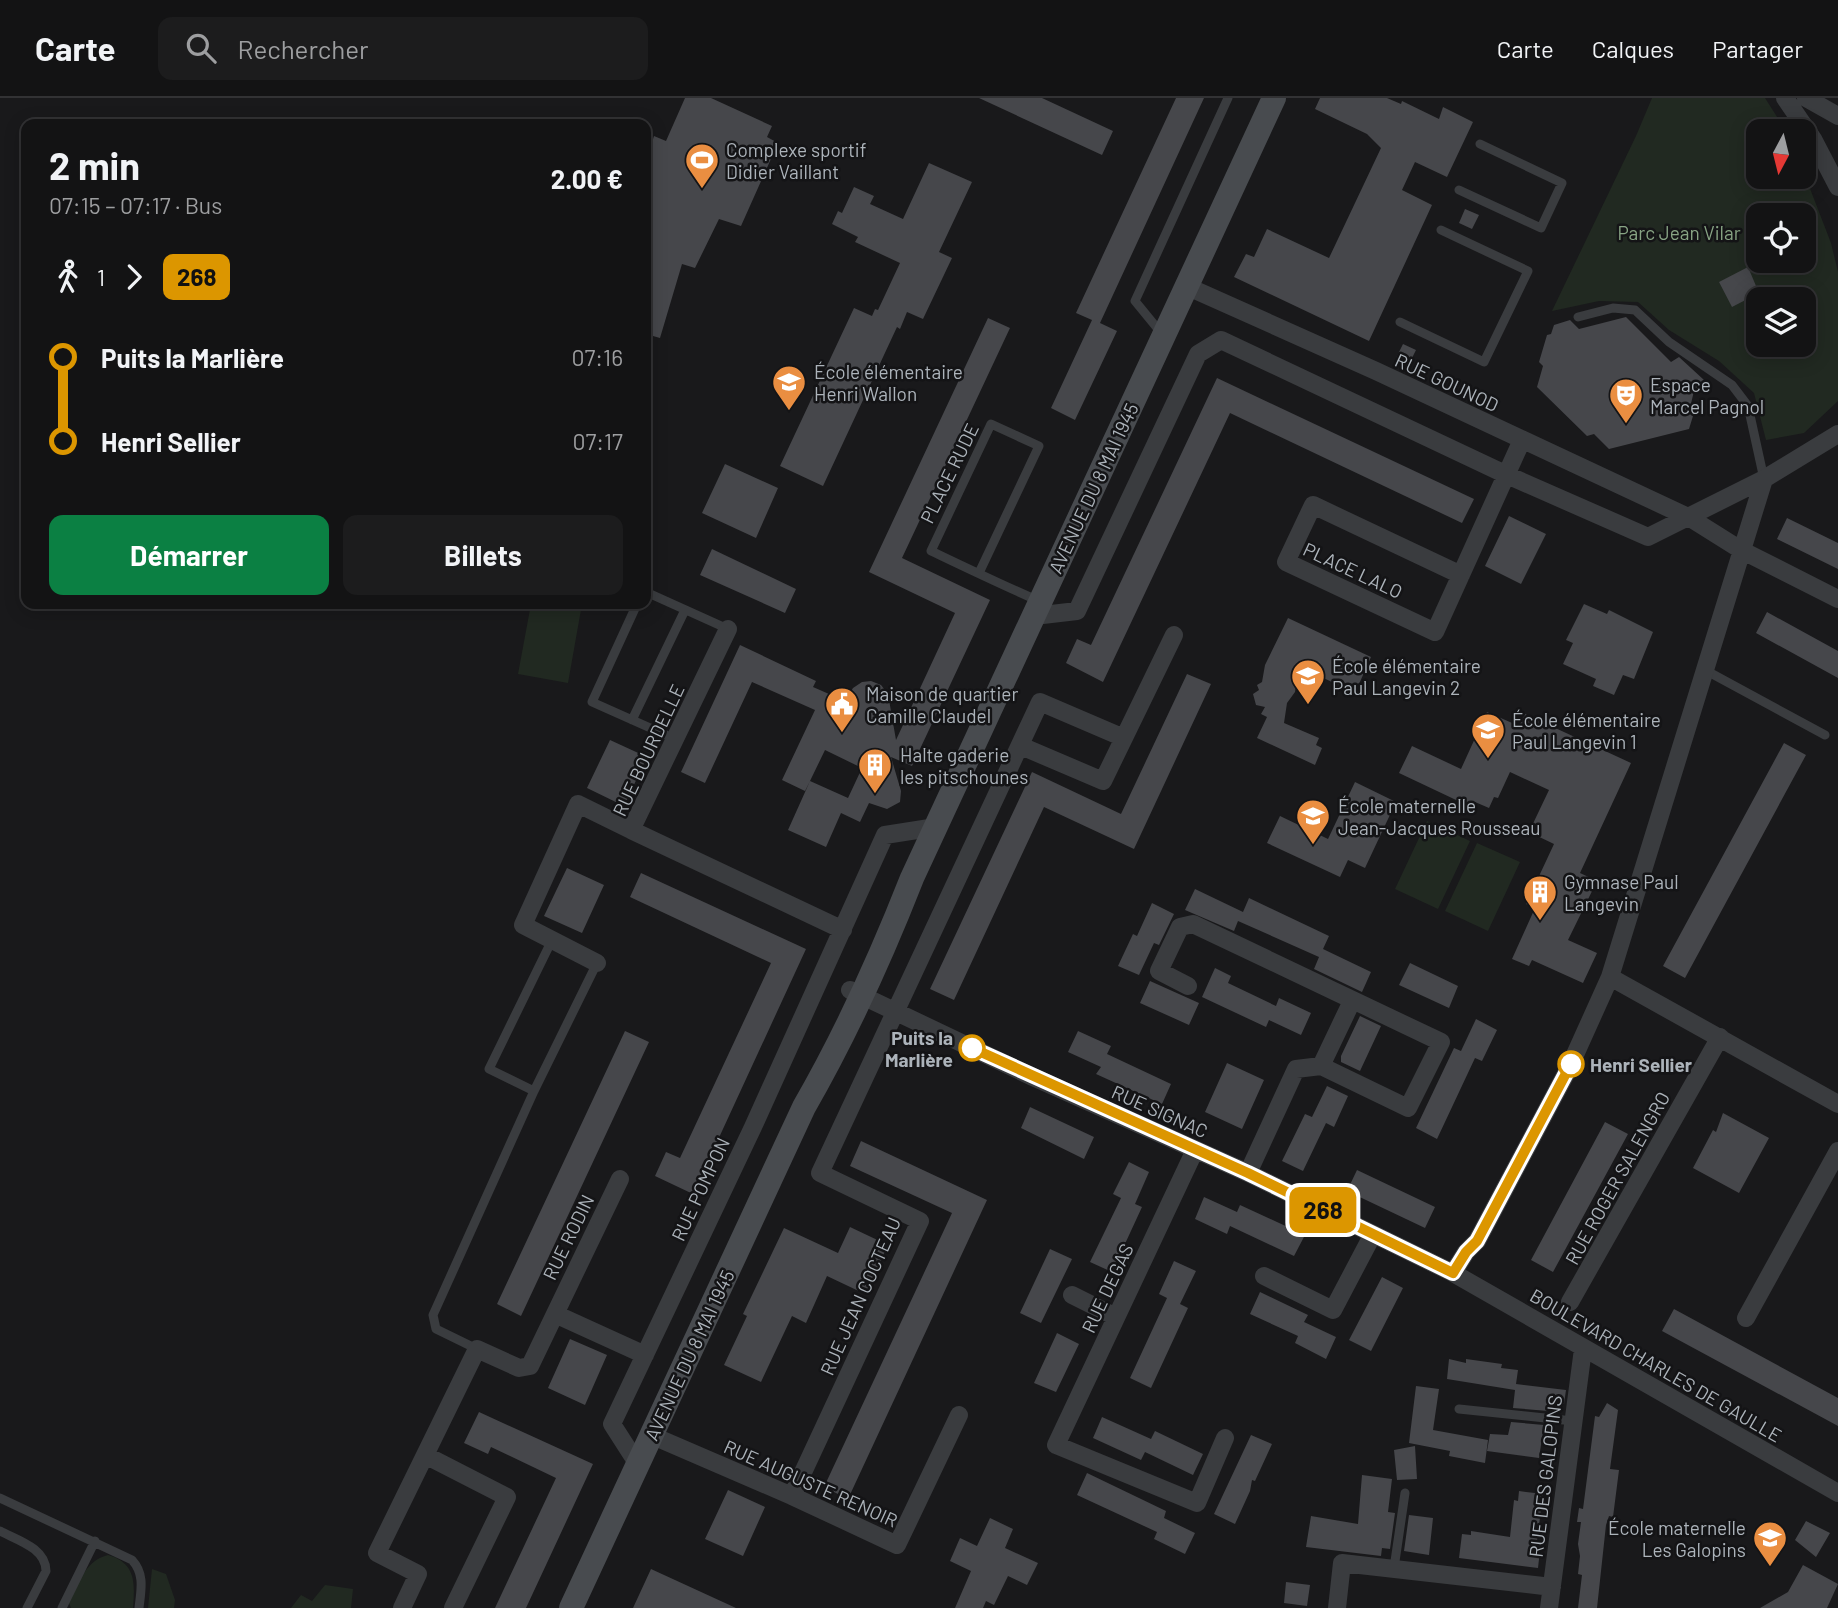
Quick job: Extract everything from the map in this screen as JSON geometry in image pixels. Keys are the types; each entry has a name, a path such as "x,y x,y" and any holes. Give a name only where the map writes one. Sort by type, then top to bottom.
{"main road":[{"name":"AVENUE DU 8 MAI 1945","path":"571,1606 637,1463 653,1436 804,1107 831,1060 880,924 912,878 1273,98"}],"street":[{"path":"1785,98 1813,139 1838,187"},
{"path":"1806,98 1838,116"},
{"name":"RUE GOUNOD","path":"1186,286 1690,518 1741,551 1838,599"},
{"path":"1037,609 1077,611 1198,354 1220,340 1507,475 1648,537 1764,479 1838,434"},
{"name":"PLACE LALO","path":"1461,575 1313,505 1286,562 1435,632 1507,475 1522,440"},
{"path":"1453,1273 1466,1252 1477,1241 1562,1082 1610,977 1764,479"},
{"name":"RUE BOURDELLE","path":"729,629 631,830 843,930"},
{"path":"1021,746 1103,781 1174,635"},
{"path":"896,1012 1040,702 1124,738"},
{"path":"597,962 523,925 578,804 631,830"},
{"name":"RUE POMPON","path":"637,1463 612,1424 885,835 936,827"},
{"path":"1188,986 1158,971 1180,927 1193,924 1441,1041 1408,1108 1321,1066 1296,1069 1248,1173"},
{"path":"1610,977 1838,1104"},
{"name":"RUE SIGNAC","path":"855,993 1248,1173 1453,1273"},
{"path":"1321,1066 1352,1001"},
{"name":"RUE JEAN COCTEAU","path":"792,1496 920,1221 820,1173 896,1012"},
{"name":"RUE ROGER SALENGRO","path":"1570,1302 1720,1037"},
{"name":"RUE DEGAS","path":"1195,1150 1056,1444 1197,1503 1226,1438"},
{"path":"1746,1318 1838,1151"},
{"name":"RUE RODIN","path":"477,1349 519,1368 530,1366 620,1179"},
{"path":"1264,1276 1334,1310 1373,1234"},
{"name":"BOULEVARD CHARLES DE GAULLE","path":"1453,1273 1838,1493"},
{"path":"1072,1296 1116,1317"},
{"path":"555,1314 645,1355"},
{"path":"402,1608 418,1574 377,1553 477,1349"},
{"name":"RUE DES GALOPINS","path":"1549,1608 1583,1349"},
{"name":"RUE AUGUSTE RENOIR","path":"653,1436 897,1545 959,1415"},
{"path":"425,1455 506,1497 453,1608"},
{"path":"1336,1608 1342,1563 1552,1587"}],"lane":[{"path":"1163,335 1136,301 1228,98"},
{"path":"1459,190 1541,228 1562,183 1480,144"},
{"path":"1400,322 1484,362 1528,271 1441,230"},
{"path":"1578,317 1612,308 1635,310 1669,342 1732,385 1748,406 1764,479"},
{"name":"PLACE RUDE","path":"979,573 1039,446 991,424 931,551 979,573 1037,609"},
{"path":"651,594 729,629"},
{"path":"635,609 592,702 675,739"},
{"path":"632,720 685,610"},
{"path":"1704,670 1825,735"},
{"path":"534,1091 489,1069 552,940"},
{"path":"477,1349 436,1329 433,1315 534,1091 597,962"},
{"path":"1459,1409 1573,1420"},
{"path":"1394,1567 1405,1493"},
{"path":"0,1498 132,1560 138,1567 142,1580 139,1608"},
{"path":"0,1532 36,1550 46,1564 46,1571 27,1608"},
{"path":"62,1608 95,1541"}],"green space":[{"name":"Parc Jean Vilar","path":"1652,98 1765,98 1778,119 1746,119 1746,189 1810,189 1816,203 1746,203 1746,273 1816,273 1816,204 1831,243 1838,272 1838,401 1804,433 1766,440 1754,393 1719,361 1669,330 1638,302 1599,301 1552,311"},
{"path":"530,609 581,609 568,683 518,674"},
{"path":"1427,821 1470,841 1438,909 1395,889"},
{"path":"1477,843 1520,862 1488,931 1445,911"},
{"path":"108,1555 124,1563 132,1575 133,1608 71,1608 68,1601 84,1573 94,1562"},
{"path":"152,1569 166,1574 175,1600 174,1608 148,1608"},
{"path":"325,1585 353,1589 351,1608 291,1608 301,1595 312,1601"}],"building":[{"name":"Complexe sportif Didier Vaillant","path":"685,98 711,98 772,126 767,137 778,143 741,226 719,219 695,268 682,264 660,338 651,335 651,145 654,136 666,141"},
{"path":"979,98 1042,98 1113,131 1102,155"},
{"path":"1176,98 1204,98 1100,323 1117,331 1075,420 1051,408 1092,320 1076,313"},
{"path":"1320,98 1387,98 1401,104 1402,101 1439,119 1443,107 1473,122 1447,177 1415,162 1402,190 1432,205 1369,341 1234,277 1246,254 1254,257 1267,229 1329,258 1381,148 1367,134 1315,109"},
{"path":"929,163 972,182 939,252 952,258 923,319 907,312 900,329 897,327 823,486 780,466 854,308 872,316 875,309 878,310 900,263 855,242 858,237 832,224 838,211 842,213 854,187 874,196 870,204 903,219"},
{"path":"1465,209 1479,215 1472,229 1459,223"},
{"path":"1746,268 1746,273 1751,273 1756,287 1746,287 1746,300 1732,307 1719,282"},
{"path":"1626,317 1671,362 1679,357 1704,380 1700,391 1694,391 1689,412 1693,416 1689,429 1609,449 1594,434 1587,436 1537,387 1543,366 1539,362 1547,335 1551,334 1554,325 1570,320 1579,329"},
{"path":"988,318 1010,328 902,558 990,600 912,766 891,757 901,791 900,802 887,809 869,803 860,822 841,813 826,847 788,830 810,781 805,791 782,780 815,710 752,682 705,783 681,772 740,645 816,681 813,687 845,701 853,688 862,682 871,681 881,685 888,694 896,740 955,613 869,572","holes":["825,750 862,768 848,798 810,781"]},
{"path":"1403,344 1416,350 1409,364 1396,358"},
{"path":"1217,378 1474,499 1462,523 1230,413 1103,682 1066,663 1077,639 1091,645"},
{"path":"725,464 778,488 756,538 702,513"},
{"path":"1509,516 1546,534 1521,584 1485,566"},
{"path":"1787,518 1838,543 1838,569 1777,539"},
{"path":"712,549 796,589 785,613 700,575"},
{"path":"1584,604 1607,614 1609,610 1653,632 1634,679 1623,675 1614,695 1593,686 1596,679 1563,664 1573,643 1566,640"},
{"path":"1767,612 1838,651 1838,678 1756,633"},
{"path":"1288,618 1371,657 1355,693 1313,673 1296,685 1295,692 1287,703 1284,723 1319,738 1316,745 1322,748 1315,765 1257,738 1267,717 1261,714 1265,707 1256,705 1253,694 1259,690 1257,685 1262,682 1265,665"},
{"path":"1187,674 1211,684 1134,849 1044,807 954,1000 930,989 1032,772 1121,814"},
{"path":"1487,712 1519,726 1525,714 1631,763 1580,873 1597,881 1568,940 1597,953 1583,983 1532,960 1529,966 1512,959 1535,908 1526,904 1554,844 1529,832 1549,790 1510,772 1498,798 1494,797 1489,808 1475,802 1473,808 1399,773 1412,746 1461,769"},
{"path":"610,740 647,757 624,806 587,788"},
{"path":"1784,743 1806,755 1685,978 1663,966"},
{"path":"1355,782 1396,802 1365,868 1348,860 1340,877 1267,843 1280,816 1328,839"},
{"path":"567,868 604,885 582,933 544,916"},
{"path":"641,873 806,949 693,1194 655,1176 666,1152 680,1158 771,963 630,897"},
{"path":"1195,889 1243,912 1249,898 1329,936 1323,949 1371,972 1362,992 1314,969 1319,957 1238,921 1234,931 1185,910"},
{"path":"1152,903 1174,914 1159,945 1154,943 1139,975 1118,966 1133,934 1137,936"},
{"path":"1410,963 1458,986 1449,1008 1399,985"},
{"path":"1215,968 1231,976 1228,983 1276,1006 1279,998 1311,1013 1301,1035 1269,1020 1266,1027 1202,997"},
{"path":"1150,981 1199,1003 1189,1025 1140,1003"},
{"path":"1360,1016 1381,1026 1360,1071 1341,1062 1341,1056"},
{"path":"1476,1019 1497,1030 1482,1061 1475,1058 1437,1139 1416,1128 1454,1048 1461,1051"},
{"path":"625,1031 649,1042 521,1316 497,1304"},
{"path":"1078,1031 1111,1046 1107,1054 1171,1084 1162,1104 1096,1074 1101,1067 1068,1052"},
{"path":"1227,1063 1264,1080 1242,1129 1205,1112"},
{"path":"1327,1086 1348,1096 1334,1127 1326,1123 1303,1171 1282,1161 1305,1114 1312,1117"},
{"path":"1030,1107 1094,1137 1084,1159 1021,1128"},
{"path":"1723,1113 1769,1138 1739,1193 1693,1168 1713,1130 1716,1132"},
{"path":"1605,1122 1628,1134 1553,1272 1531,1260"},
{"path":"861,1141 987,1200 848,1499 824,1487 952,1213 850,1166"},
{"path":"1129,1162 1149,1172 1135,1204 1142,1207 1112,1272 1090,1262 1121,1198 1113,1194"},
{"path":"1357,1170 1435,1207 1425,1228 1347,1191"},
{"path":"1204,1197 1237,1212 1240,1205 1305,1235 1294,1256 1230,1226 1227,1234 1195,1219"},
{"path":"850,1227 888,1245 865,1294 827,1276 806,1323 792,1316 761,1382 724,1365 747,1316 743,1314 784,1228 838,1253"},
{"path":"1050,1249 1072,1259 1041,1323 1020,1313"},
{"path":"1174,1261 1196,1271 1180,1304 1188,1308 1151,1388 1130,1378 1167,1298 1159,1294"},
{"path":"1382,1277 1403,1288 1371,1351 1349,1340"},
{"path":"1260,1292 1308,1315 1304,1322 1336,1337 1326,1359 1295,1343 1298,1336 1250,1314"},
{"path":"1674,1309 1838,1398 1838,1426 1662,1331"},
{"path":"1057,1333 1079,1344 1056,1392 1034,1383"},
{"path":"570,1339 607,1355 585,1405 548,1388"},
{"path":"1449,1359 1466,1363 1466,1359 1502,1364 1501,1368 1518,1370 1516,1384 1566,1390 1564,1404 1549,1402 1548,1411 1513,1408 1515,1390 1447,1379"},
{"path":"1416,1386 1439,1389 1433,1430 1488,1440 1485,1463 1449,1456 1450,1451 1409,1443"},
{"path":"1607,1403 1618,1410 1610,1469 1619,1470 1613,1517 1609,1516 1606,1525 1597,1608 1578,1608 1582,1575 1578,1574 1581,1522 1577,1522 1579,1508 1583,1509 1595,1416 1599,1417"},
{"path":"479,1412 593,1464 526,1608 495,1608 556,1478 491,1447 488,1454 464,1443"},
{"path":"1102,1417 1151,1439 1155,1431 1203,1454 1193,1475 1145,1452 1141,1460 1093,1438"},
{"path":"1511,1422 1544,1425 1539,1458 1487,1451 1490,1434 1508,1435"},
{"path":"1251,1435 1272,1444 1255,1481 1252,1480 1235,1524 1214,1514"},
{"path":"1415,1446 1417,1479 1397,1480 1394,1450"},
{"path":"1087,1473 1166,1511 1164,1518 1195,1533 1185,1554 1154,1539 1157,1532 1077,1495"},
{"path":"1362,1475 1392,1479 1388,1512 1395,1513 1390,1549 1382,1548 1381,1556 1306,1547 1311,1516 1358,1524"},
{"path":"728,1490 765,1507 743,1556 705,1539"},
{"path":"1519,1491 1543,1494 1537,1541 1541,1541 1538,1568 1459,1558 1462,1534 1471,1535 1471,1531 1510,1537 1514,1500 1518,1501"},
{"path":"1409,1515 1433,1518 1429,1555 1404,1551"},
{"path":"990,1518 1013,1529 1005,1548 1038,1563 1027,1585 1008,1576 994,1605 986,1601 983,1608 955,1608 971,1571 950,1561 960,1538 977,1546"},
{"path":"1806,1521 1830,1533 1816,1557 1795,1540"},
{"path":"1803,1565 1838,1584 1827,1608 1760,1608 1788,1592"},
{"path":"651,1569 736,1608 633,1608"},
{"path":"1286,1582 1310,1585 1307,1606 1284,1603"}],"bus line":[{"name":"268","path":"972,1048 1248,1173 1453,1273 1466,1252 1477,1241 1571,1064"}],"place":[{"name":"Complexe sportif Didier Vaillant","path":"702,190"},
{"name":"École élémentaire Henri Wallon","path":"789,412"},
{"name":"Espace Marcel Pagnol","path":"1626,425"},
{"name":"École élémentaire Paul Langevin 2","path":"1308,706"},
{"name":"Maison de quartier Camille Claudel","path":"842,734"},
{"name":"École élémentaire Paul Langevin 1","path":"1488,760"},
{"name":"Halte gaderie les pitschounes","path":"875,795"},
{"name":"École maternelle Jean-Jacques Rousseau","path":"1313,846"},
{"name":"Gymnase Paul Langevin","path":"1540,922"},
{"name":"Puits la Marlière","path":"972,1048"},
{"name":"Henri Sellier","path":"1571,1064"},
{"name":"École maternelle Les Galopins","path":"1770,1568"}]}
